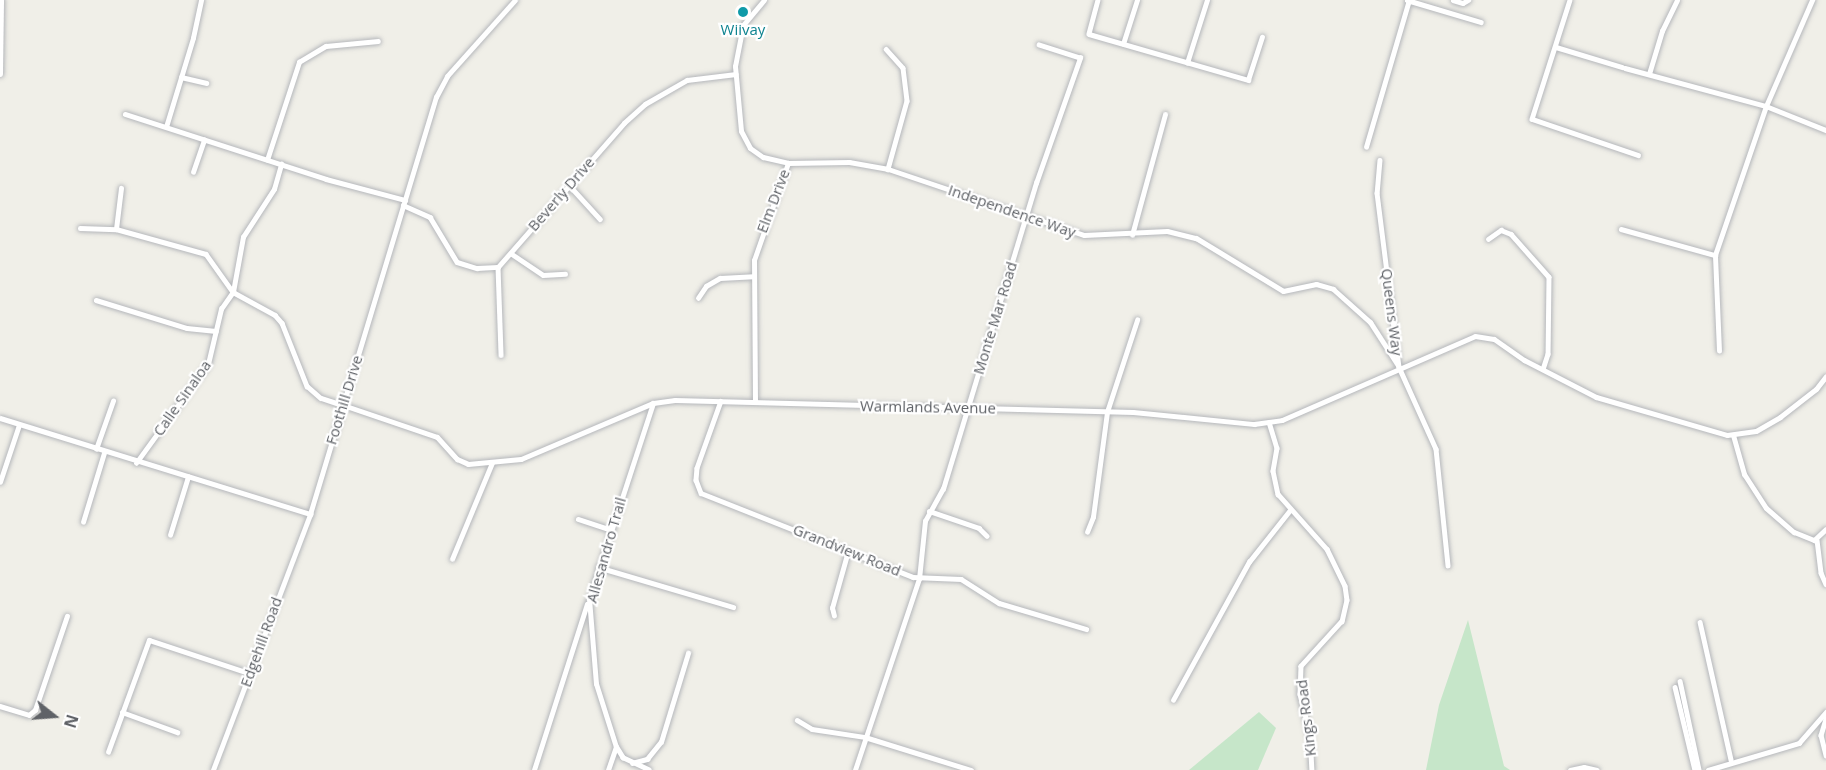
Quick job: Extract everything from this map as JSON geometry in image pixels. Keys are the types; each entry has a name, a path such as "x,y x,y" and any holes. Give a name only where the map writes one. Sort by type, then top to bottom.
{"main road":[{"path":"0,74 1,0"}],"street":[{"path":"166,127 201,0"},
{"name":"Foothill Drive","path":"310,514 436,97 447,76 515,0"},
{"name":"Elm Drive","path":"755,402 753,276 757,243 788,163 762,157 750,148 741,130 736,74 737,45 743,25 764,0"},
{"path":"1098,0 1089,34 1248,80 1262,37"},
{"path":"1123,44 1137,0"},
{"path":"1187,63 1207,0"},
{"path":"1366,147 1408,0 1481,22"},
{"path":"1453,0 1463,3 1468,0"},
{"path":"1570,0 1532,120 1638,155"},
{"path":"1649,74 1662,31 1677,0"},
{"path":"1719,351 1715,255 1766,106 1812,0"},
{"path":"267,160 299,62 326,46 378,41"},
{"name":"Monte Mar Road","path":"855,770 919,579 928,511 943,489 1027,217 1080,58 1039,45"},
{"path":"1556,47 1623,68 1766,106 1826,130"},
{"path":"886,49 903,68 908,101 888,169"},
{"name":"Beverly Drive","path":"498,267 512,254 569,184 645,104 687,80 736,74"},
{"path":"181,77 206,83"},
{"path":"125,114 404,203 430,217 457,262 477,268 498,267 501,355"},
{"path":"1132,235 1165,114"},
{"path":"193,172 204,140"},
{"name":"Queens Way","path":"1380,160 1377,193 1399,367 1436,449 1448,565"},
{"name":"Independence Way","path":"788,163 849,162 888,169 1084,235 1132,235 1175,231 1196,238 1283,291 1316,284 1326,286 1370,322 1399,367"},
{"name":"Calle Sinaloa","path":"136,463 204,372 221,309 233,292 243,237 274,189 281,164"},
{"path":"569,184 600,219"},
{"path":"116,229 122,188"},
{"name":"Warmlands Avenue","path":"80,228 116,229 206,254 233,292 275,315 307,386 321,398 437,437 457,459 468,464 521,459 653,403 721,401 1107,412 1269,422 1311,408 1399,367 1476,336 1494,339 1543,369 1596,397 1733,435 1756,431 1780,417 1816,389 1826,376"},
{"path":"1621,229 1715,255"},
{"path":"1488,239 1502,230 1511,234 1549,277 1548,354 1543,369"},
{"path":"512,254 543,275 566,274"},
{"path":"698,298 706,286 720,278 753,276"},
{"path":"96,300 187,328 216,332"},
{"path":"1087,532 1093,517 1107,412 1137,320"},
{"path":"96,450 113,401"},
{"name":"Grandview Road","path":"721,401 697,468 696,480 701,493 919,579 966,581 999,603 1086,630"},
{"name":"Allesandro Trail","path":"616,747 596,684 589,599 609,529 653,403"},
{"path":"0,418 136,463 310,514"},
{"name":"Kings Road","path":"1269,422 1277,448 1274,483 1282,502 1327,549 1345,586 1347,600 1342,621 1301,666 1300,694 1310,734 1312,770"},
{"path":"0,482 19,425"},
{"path":"1733,435 1744,474 1766,508 1794,532 1817,540"},
{"path":"83,522 104,453"},
{"path":"452,559 492,463"},
{"path":"170,535 188,477"},
{"path":"1173,700 1249,562 1290,510"},
{"path":"928,511 979,528 987,536"},
{"name":"Edgehill Road","path":"213,770 310,514"},
{"path":"579,519 609,529"},
{"path":"1826,529 1817,540 1821,573 1826,584"},
{"path":"834,616 832,608 848,551"},
{"path":"598,567 733,607"},
{"path":"534,770 589,599"},
{"path":"0,706 32,714 67,616"},
{"path":"1700,622 1731,760"},
{"path":"108,752 148,640 249,673"},
{"path":"632,763 646,759 661,742 688,652"},
{"path":"1680,681 1697,770"},
{"path":"1675,687 1697,770"},
{"path":"122,712 177,732"},
{"path":"1708,770 1731,760 1799,742 1826,712"},
{"path":"1826,719 1821,735 1826,755"},
{"path":"797,720 812,729 865,737 968,769"},
{"path":"616,747 622,757 649,770"},
{"path":"608,770 616,747"},
{"path":"1570,770 1597,770"}],"green space":[{"path":"1468,620 1504,766 1510,770 1426,770 1439,705"},
{"path":"1259,712 1276,728 1258,770 1189,770"}],"place":[{"name":"Wiivay","path":"743,12"}]}
